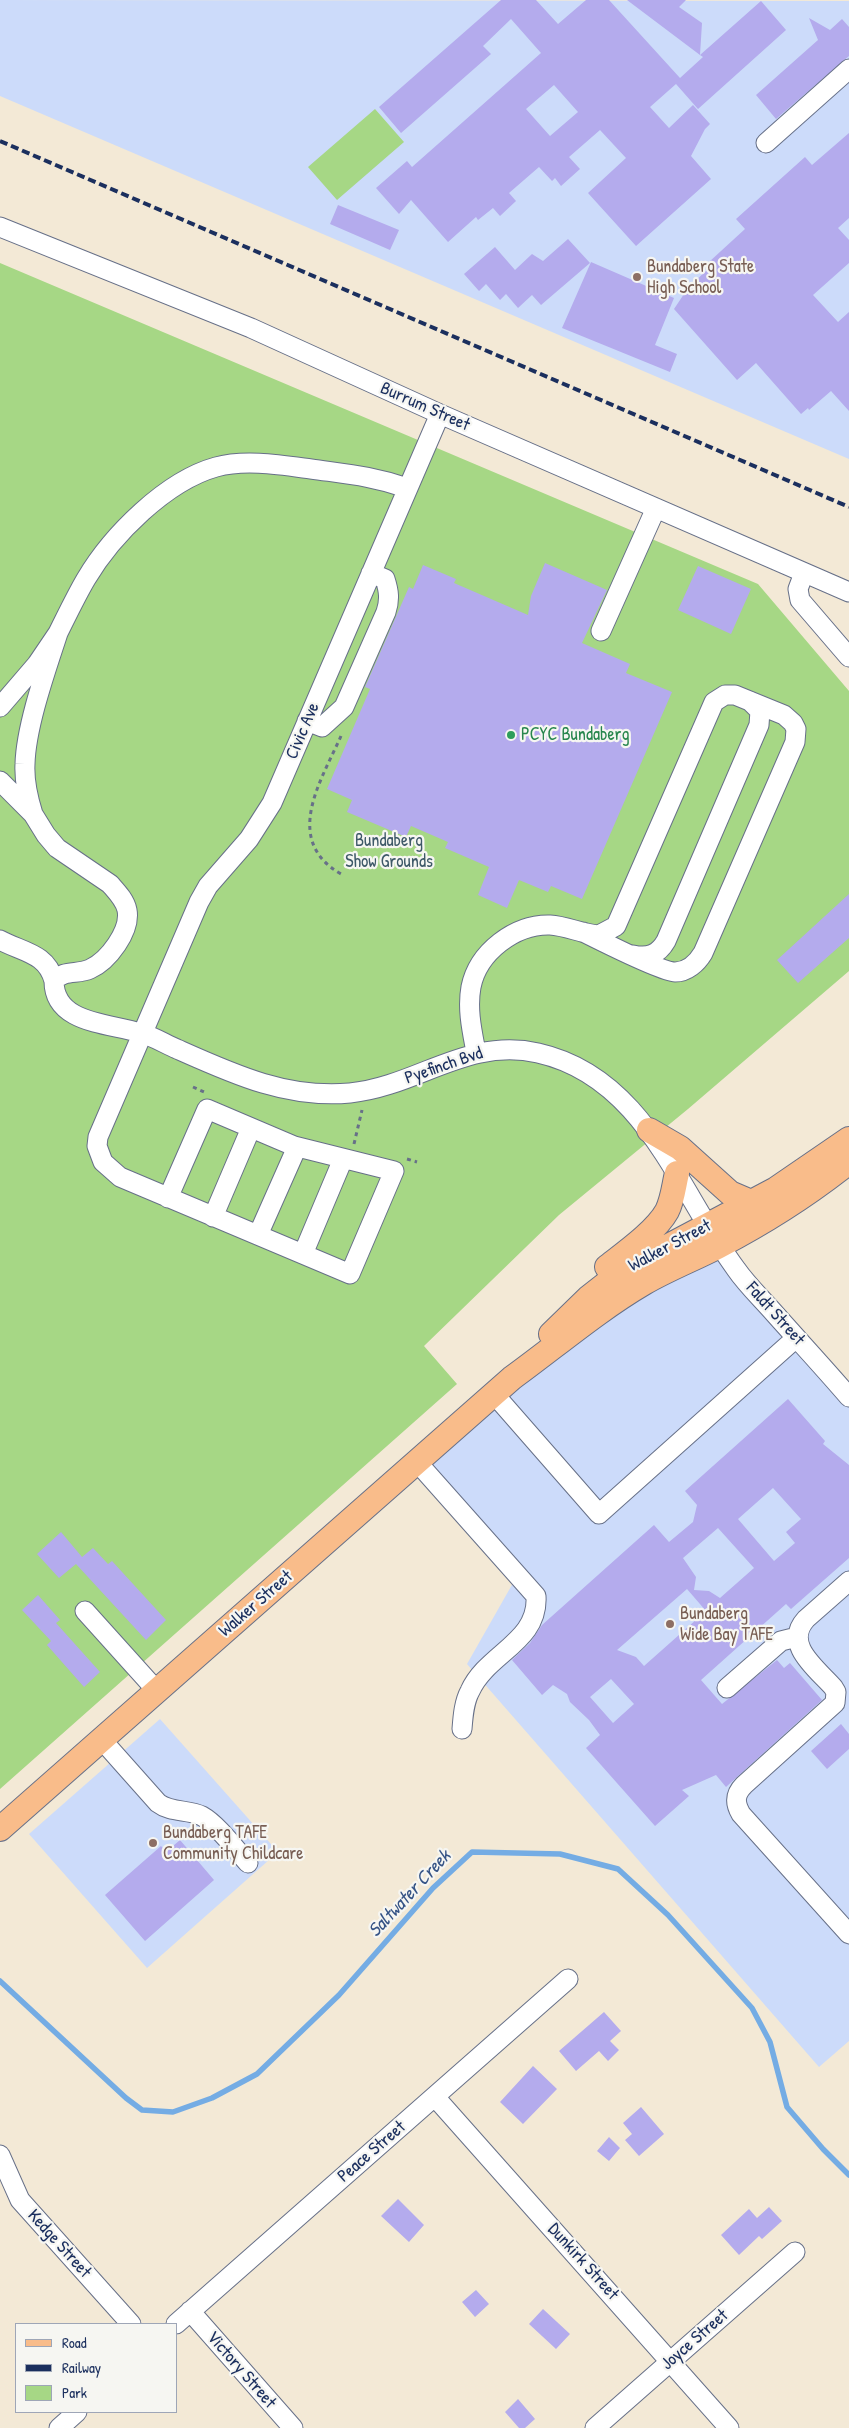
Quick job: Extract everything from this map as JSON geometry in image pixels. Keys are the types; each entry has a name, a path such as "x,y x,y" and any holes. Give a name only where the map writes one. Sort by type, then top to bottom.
{"main road":[{"path":"649,1130 680,1148 730,1193 751,1202"},
{"name":"Walker Street","path":"0,1829 512,1378 568,1338 609,1304 646,1282 714,1236 751,1202 776,1189 849,1139"},
{"name":"Walker Street","path":"512,1378 536,1348 588,1298 625,1269 714,1236 812,1192 849,1162"},
{"path":"536,1348 553,1315 565,1301 646,1235 663,1216 670,1201 677,1173"}],"street":[{"path":"766,143 849,69"},
{"name":"Burrum Street","path":"0,227 251,328 440,414 849,592"},
{"name":"Civic Ave","path":"344,1151 394,1171 350,1274 114,1174 103,1162 98,1146 100,1130 199,902 208,886 245,845 272,803 440,414"},
{"path":"0,707 37,664 58,633 86,578 124,529 171,490 194,476 217,467 246,464 376,477 407,488"},
{"path":"601,631 656,508"},
{"path":"307,721 322,727 344,707 386,612 389,602 385,579 371,573"},
{"path":"804,573 798,589 800,600 849,657"},
{"path":"33,814 25,780 25,763 45,671 58,633"},
{"path":"476,1052 470,1023 471,987 475,973 495,946 511,936 538,926 564,927 599,935 605,934 616,926 714,702 718,698 731,694 784,715 792,723 796,735 703,953 689,968 678,972 672,971 583,932"},
{"path":"632,955 642,957 652,955 666,941 759,724 760,711 750,701"},
{"path":"0,781 33,814 57,848 110,884 125,902 128,921 122,936 98,964 88,970 61,974 54,981"},
{"name":"Pyefinch Bvd","path":"0,940 43,960 52,971 58,999 72,1013 84,1019 142,1033 242,1078 285,1091 350,1093 370,1090 393,1084 476,1052 518,1050 556,1058 576,1066 605,1085 649,1130 714,1236"},
{"path":"168,1198 207,1108 297,1146 344,1151 303,1254"},
{"path":"213,1217 251,1128"},
{"path":"258,1236 297,1146"},
{"name":"Faldt Street","path":"714,1236 737,1270 849,1397"},
{"path":"494,1394 599,1514 796,1338"},
{"path":"417,1462 536,1596 536,1613 527,1630 482,1671 469,1691 462,1728"},
{"path":"849,1581 801,1624 797,1637 801,1651 836,1692 834,1703 738,1791 736,1800 737,1807 849,1934"},
{"path":"85,1612 157,1690"},
{"path":"727,1688 781,1642 797,1637"},
{"path":"102,1740 158,1803 163,1807 196,1814 208,1820 248,1863"},
{"name":"Peace Street","path":"177,2323 568,1979"},
{"name":"Dunkirk Street","path":"435,2097 729,2428"},
{"name":"Kedge Street","path":"0,2156 20,2200 130,2323"},
{"name":"Joyce Street","path":"595,2428 795,2252"},
{"name":"Victory Street","path":"190,2312 293,2428"},
{"path":"59,2428 76,2413"}],"path":[{"path":"341,874 331,868 315,850 309,818 315,794 342,732"},
{"path":"193,1087 210,1094"},
{"path":"344,1151 353,1145 362,1110"}],"shaded area":[{"name":"Bundaberg State High School","path":"0,0 849,1 849,459 0,96"},
{"name":"Bundaberg Wide Bay TAFE","path":"719,1248 849,1400 849,2041 819,2067 467,1664 513,1583 411,1469 513,1379"},
{"name":"Bundaberg TAFE Community Childcare","path":"160,1719 278,1852 147,1968 29,1834"}],"green space":[{"path":"375,109 404,142 337,200 308,167"},
{"name":"Bundaberg Show Grounds","path":"0,263 758,584 849,691 849,971 688,1109 559,1215 424,1346 457,1384 0,1789"}],"building":[{"path":"501,0 536,0 558,24 586,0 609,0 680,78 703,57 700,55 761,1 786,30 698,109 676,84 650,107 669,128 693,105 710,124 705,129 691,156 711,179 636,246 588,193 626,158 600,130 569,157 580,169 561,186 555,178 552,181 539,167 509,193 516,201 500,216 493,208 478,220 476,217 448,242 411,200 399,214 376,188 407,161 412,167 541,53 511,19 483,46 491,54 401,133 379,107","holes":["554,85 578,112 550,136 526,109"]},
{"path":"627,0 686,0 679,7 702,23 700,55"},
{"path":"809,18 830,30 842,19 849,27 849,56 776,119 756,95 818,40"},
{"path":"849,133 849,218 838,228 849,240 849,263 813,295 838,322 849,312 849,411 831,391 809,410 808,408 801,414 756,363 737,380 674,309 688,288 712,265 709,262 745,229 736,219 805,157 812,165"},
{"path":"338,205 399,230 390,250 330,224"},
{"path":"568,239 590,263 541,305 532,295 518,308 506,294 500,300 486,284 479,291 464,274 495,247 515,270 532,254 543,261"},
{"path":"591,262 674,298 655,345 677,354 670,372 562,328"},
{"path":"545,563 607,590 582,643 630,664 626,673 672,692 582,899 551,886 548,892 519,880 507,908 478,895 489,867 445,848 448,842 411,826 406,837 347,812 352,800 327,789 370,689 365,687 409,587 413,589 423,565 456,579 454,583 528,615 531,596"},
{"path":"698,566 751,589 731,634 678,610"},
{"path":"849,894 849,938 798,983 777,960"},
{"path":"788,1399 825,1441 823,1444 849,1465 849,1558 791,1609 786,1604 701,1680 722,1704 777,1660 784,1668 790,1663 822,1700 726,1787 716,1775 682,1790 689,1796 655,1826 586,1748 600,1735 589,1720 570,1702 567,1694 553,1685 542,1695 512,1660 530,1643 542,1625 654,1525 669,1542 693,1522 697,1505 685,1491","holes":["773,1488 801,1519 786,1532 795,1543 774,1561 738,1519","718,1528 754,1568 720,1598 709,1591 694,1590 696,1577 683,1558","687,1589 706,1611 644,1666 636,1657 617,1650","611,1679 634,1704 613,1723 590,1697"]},
{"path":"61,1532 82,1557 93,1548 108,1564 112,1561 166,1620 146,1640 76,1564 59,1578 37,1554"},
{"path":"38,1595 60,1620 56,1623 100,1672 84,1687 47,1645 51,1641 22,1610"},
{"path":"841,1724 849,1734 849,1749 827,1769 811,1751"},
{"path":"180,1840 214,1880 145,1941 105,1895 161,1846 166,1852"},
{"path":"604,2012 621,2031 610,2041 619,2050 608,2061 599,2051 576,2071 559,2051"},
{"path":"533,2066 557,2089 523,2124 500,2102"},
{"path":"641,2107 664,2134 639,2156 625,2140 632,2134 623,2123"},
{"path":"609,2137 620,2148 609,2161 597,2151"},
{"path":"398,2199 424,2225 409,2242 381,2216"},
{"path":"769,2207 782,2221 762,2239 759,2236 739,2255 721,2235 749,2209 757,2218"},
{"path":"476,2290 489,2304 475,2317 462,2302"},
{"path":"543,2309 570,2334 556,2349 529,2324"},
{"path":"518,2399 535,2419 525,2428 519,2428 505,2412"}],"waterway":[{"name":"Saltwater Creek","path":"0,1981 126,2098 142,2110 173,2112 212,2098 257,2074 339,1995 433,1888 472,1852 560,1854 618,1869 668,1915 752,2008 770,2042 787,2107 823,2149 849,2175"}],"railway":[{"path":"0,141 849,507"}],"place":[{"name":"Bundaberg State High School","path":"637,277"},
{"name":"PCYC Bundaberg","path":"511,735"},
{"name":"Bundaberg Wide Bay TAFE","path":"670,1624"},
{"name":"Bundaberg TAFE Community Childcare","path":"153,1843"}]}
